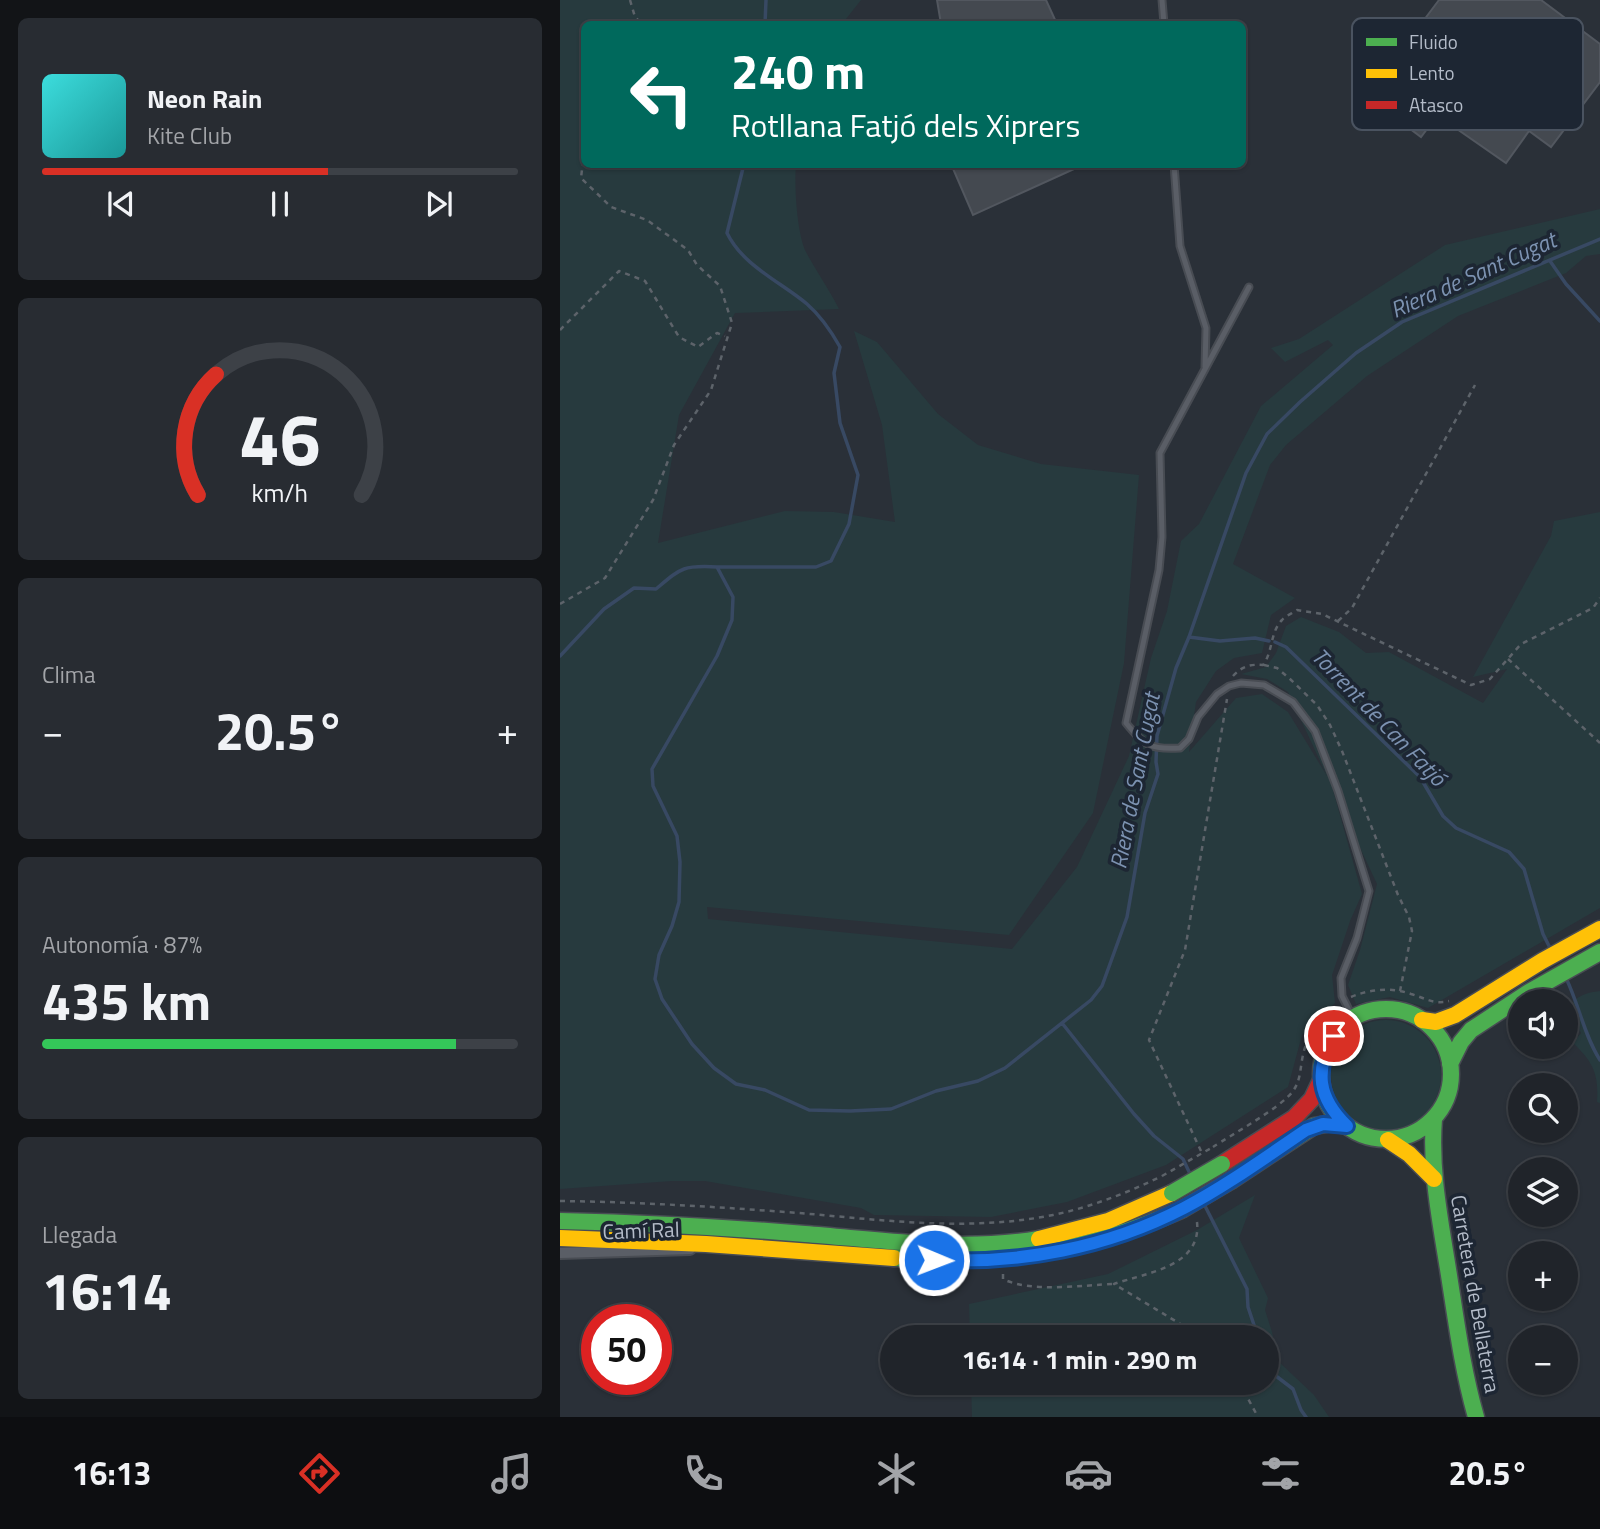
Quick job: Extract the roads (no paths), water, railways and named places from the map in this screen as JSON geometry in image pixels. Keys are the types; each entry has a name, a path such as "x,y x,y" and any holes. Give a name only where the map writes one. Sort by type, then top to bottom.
{"main road":[{"path":"1422,1020 1440,1039 1450,1063 1447,1098 1434,1119 1413,1134 1388,1140 1360,1134 1347,1126 1328,1104 1321,1080 1322,1060 1334,1036 1353,1018 1366,1012 1394,1010 1422,1020 1446,1020 1600,929"},
{"path":"1450,1063 1465,1036 1482,1023 1600,952"},
{"path":"560,1221 928,1243 983,1244 1038,1238 1092,1226 1172,1193 1294,1118 1312,1100 1321,1080"},
{"name":"Carretera de Bellaterra","path":"1434,1119 1434,1179 1462,1359 1476,1417"},
{"path":"560,1238 724,1245 929,1260 1002,1260 1058,1252 1137,1230 1232,1180 1306,1130 1323,1124 1347,1126"},
{"name":"Carretera de Bellaterra","path":"1388,1140 1409,1154 1434,1179"}],"street":[{"name":"Camí Ral","path":"560,1254 669,1251 724,1245"}],"lane":[{"path":"1162,0 1164,21"},
{"path":"1174,168 1180,246 1206,328 1204,374"},
{"path":"1249,287 1160,453 1162,537 1159,570 1126,723 1144,744 1169,749 1180,748 1189,739 1198,717 1217,694 1229,686 1241,683 1264,685 1293,702 1315,731 1334,779 1369,891 1357,938 1341,978 1342,996 1353,1018"}],"waterway":[{"path":"765,21 766,0"},
{"path":"717,567 816,567 831,561 849,524 858,475 840,423 834,373 840,347 826,324 812,309 752,264 727,233 743,168"},
{"name":"Riera de Sant Cugat","path":"560,656 604,609 634,588 656,589 683,569 717,567 733,597 732,620 717,656 652,769 653,786 677,836 680,862 679,902 659,955 655,979 662,999 692,1044 714,1068 736,1084 765,1090 809,1110 891,1109 936,1091 978,1081 1005,1068 1091,1000 1102,986 1127,917 1145,813 1158,774 1157,736 1176,668 1246,473 1267,434 1356,353 1402,322 1600,239"},
{"path":"1550,261 1566,284 1600,321"},
{"name":"Torrent de Can Fatjó","path":"1189,637 1220,641 1255,638 1269,641"},
{"name":"Torrent de Can Fatjó","path":"1275,642 1286,647 1420,777 1443,816 1456,828 1509,852 1524,869 1543,934 1551,950"},
{"name":"Torrent de Can Fatjó","path":"1566,978 1600,1060"},
{"path":"1062,1023 1134,1114 1154,1136 1183,1159 1192,1178"},
{"path":"1204,1204 1247,1289 1248,1307 1254,1325"},
{"path":"1279,1378 1293,1389 1306,1417"}]}
